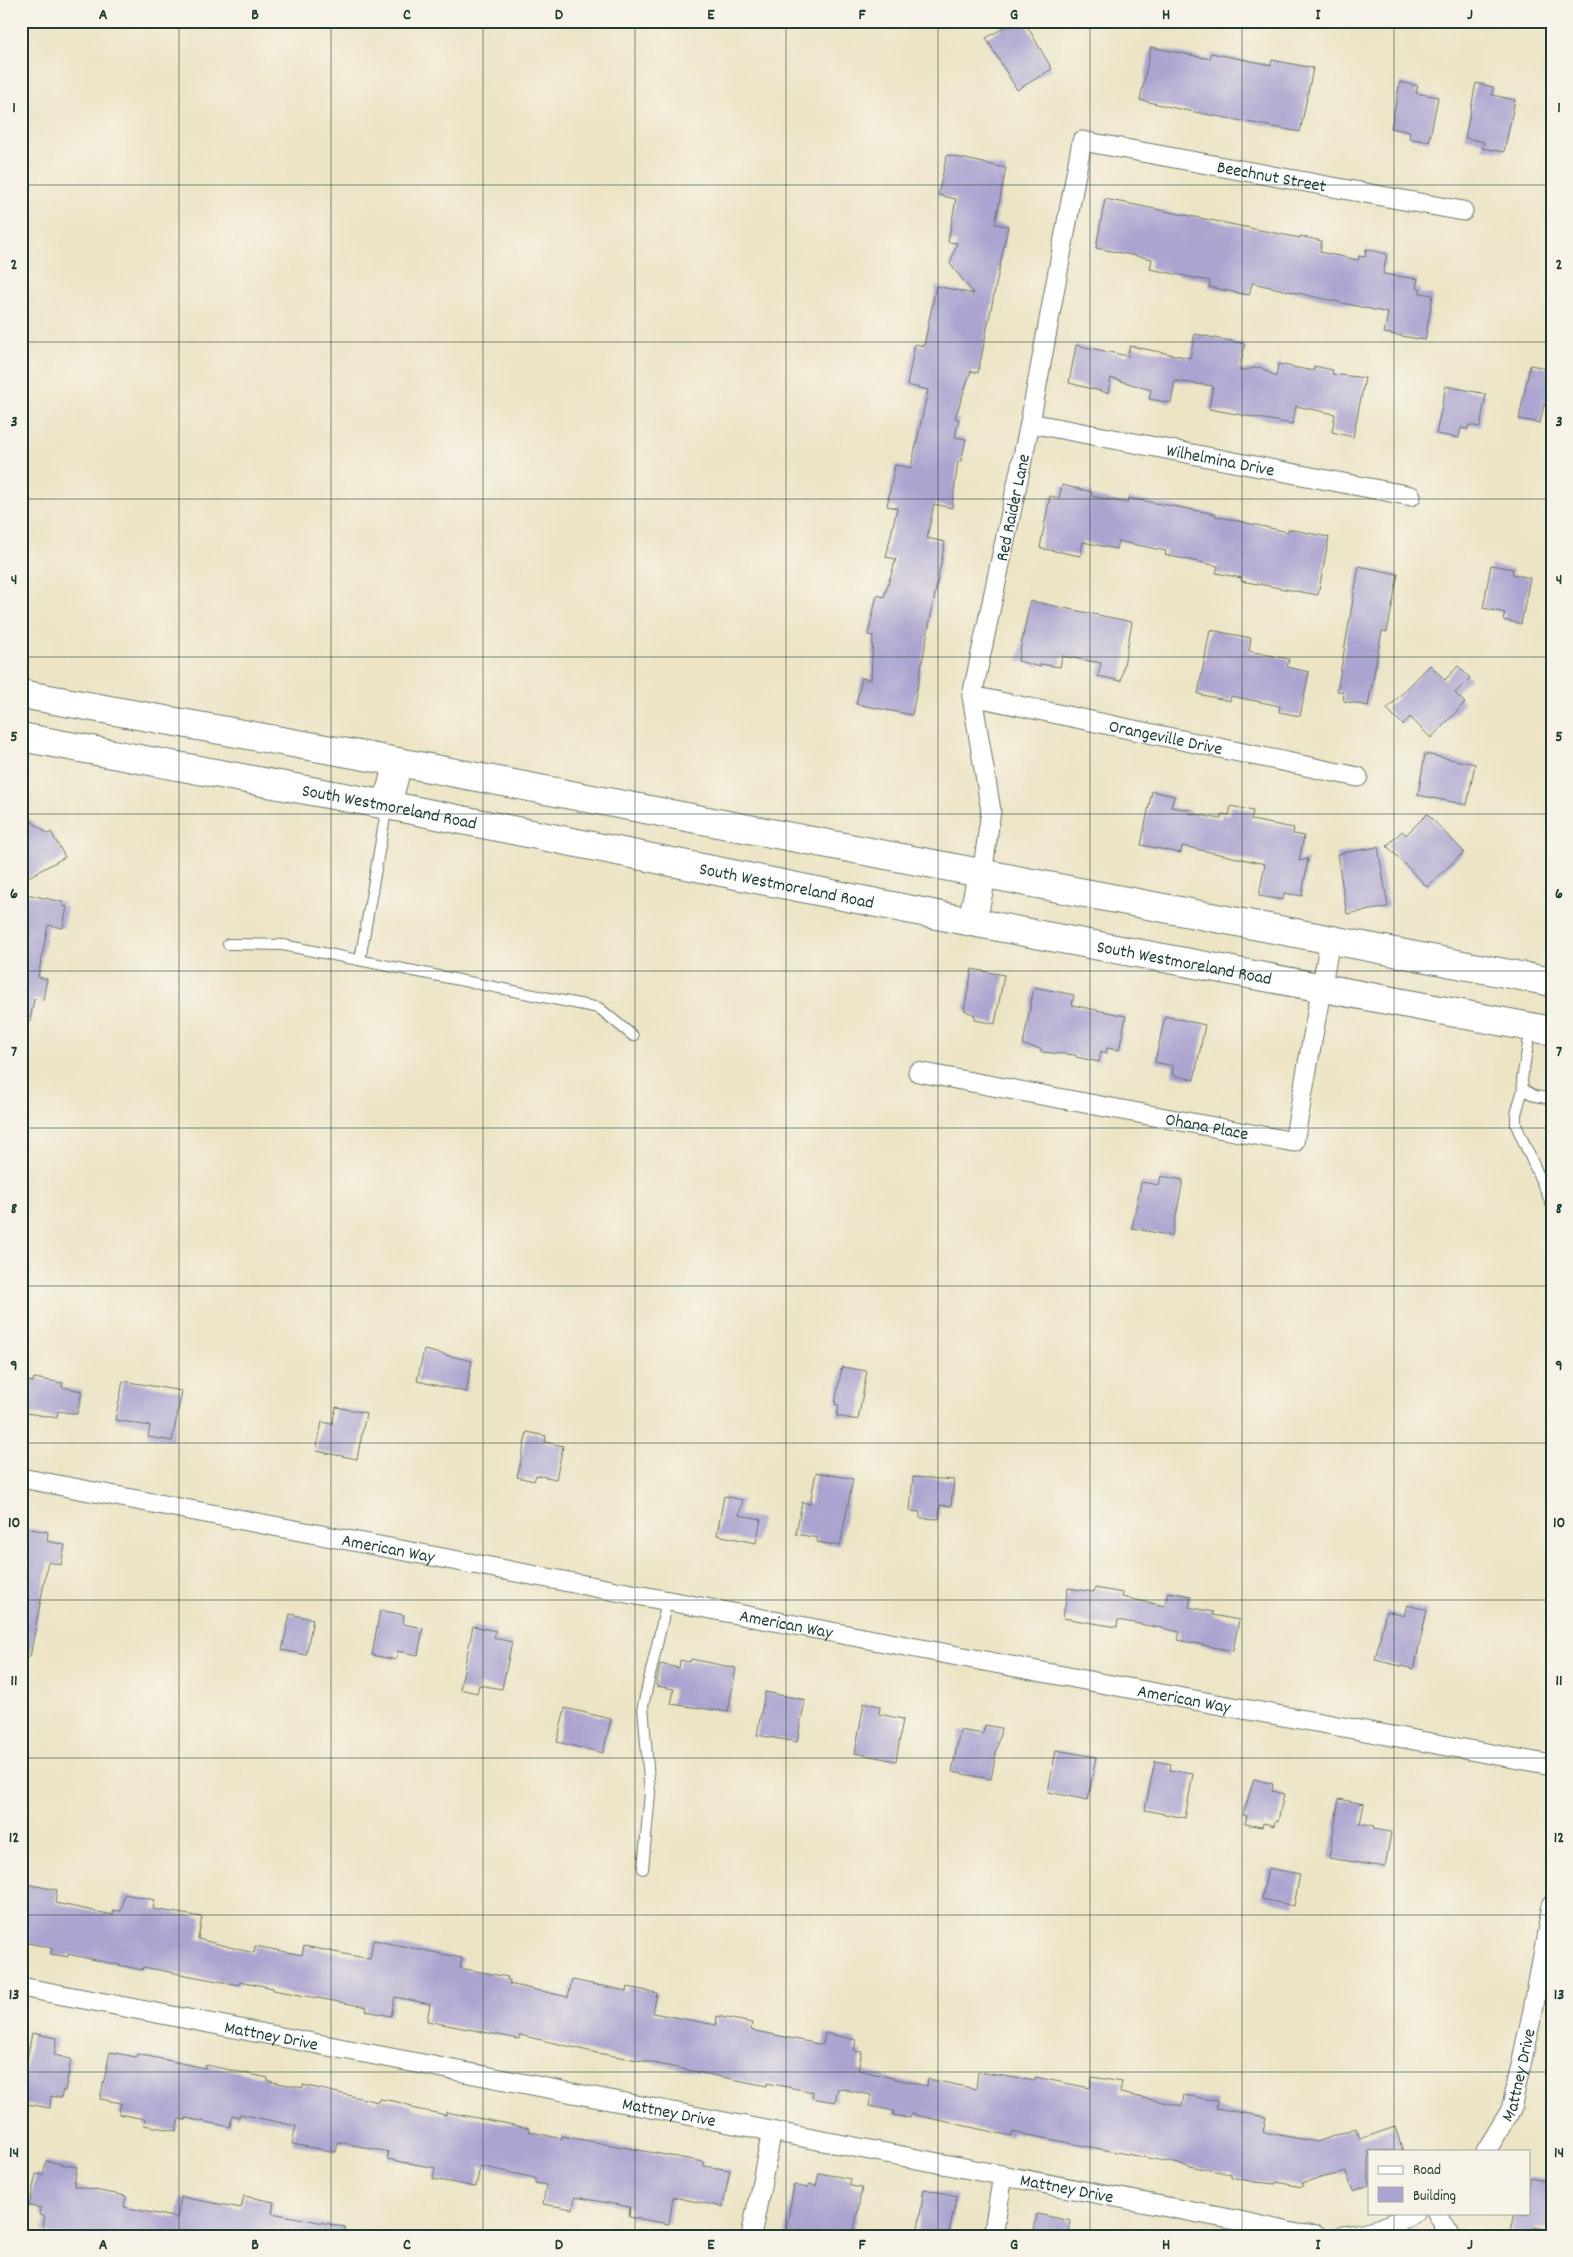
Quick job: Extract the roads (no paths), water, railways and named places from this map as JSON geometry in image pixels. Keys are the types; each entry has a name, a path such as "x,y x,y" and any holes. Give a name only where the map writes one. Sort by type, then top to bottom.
{"main road":[{"path":"21,694 398,762 1552,982"},
{"name":"South Westmoreland Road","path":"21,738 387,805 972,922 1542,1030"},
{"path":"387,805 398,762"},
{"path":"972,922 982,874"}],"street":[{"name":"Beechnut Street","path":"1082,141 1463,211"},
{"name":"Red Raider Lane","path":"982,874 991,812 972,696 1030,423 1082,141"},
{"name":"Wilhelmina Drive","path":"1030,423 1411,496"},
{"name":"Orangeville Drive","path":"972,696 1358,777"},
{"name":"Ohana Place","path":"918,1072 1294,1142 1330,940"},
{"name":"American Way","path":"21,1478 1095,1682 1552,1765"},
{"name":"Mattney Drive","path":"1487,2150 1511,2110 1533,2010 1552,1905"},
{"name":"Mattney Drive","path":"21,1987 1003,2176 1233,2228 1317,2236"},
{"path":"751,2236 772,2131"},
{"path":"993,2236 1003,2176"},
{"path":"1344,2236 1366,2233 1398,2222 1412,2214"},
{"path":"1438,2214 1451,2236"}],"lane":[{"path":"360,960 387,805"},
{"path":"228,944 283,945 599,1008 633,1036"},
{"path":"1542,1030 1522,1079 1523,1090 1516,1114 1516,1124 1552,1205"},
{"path":"1523,1090 1535,1096 1552,1099"},
{"path":"643,1870 650,1793 643,1706 667,1601"}]}
